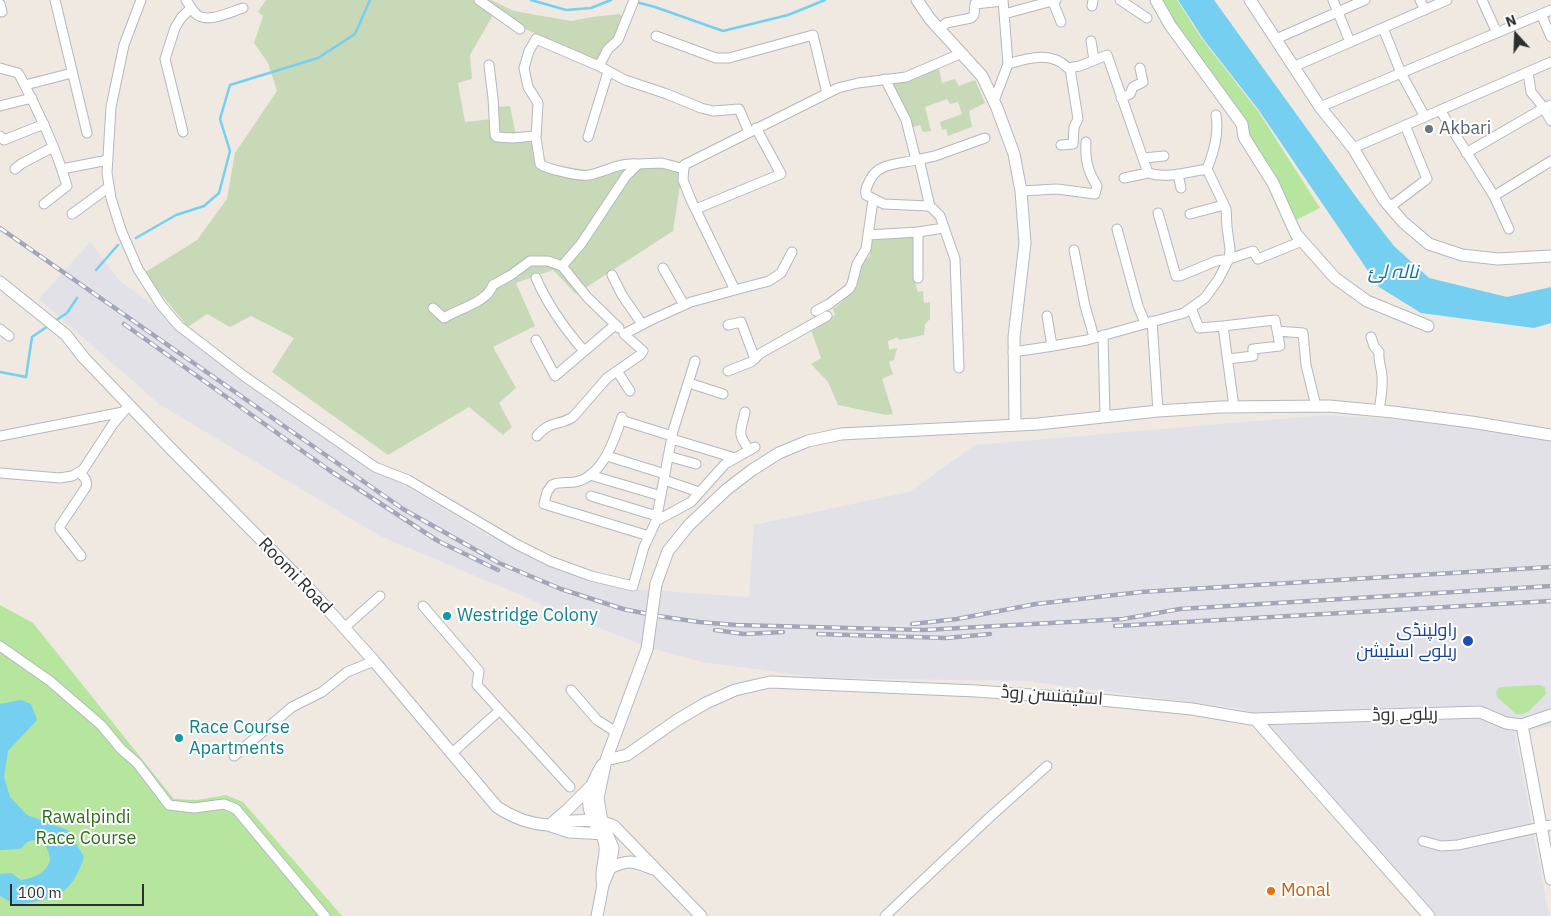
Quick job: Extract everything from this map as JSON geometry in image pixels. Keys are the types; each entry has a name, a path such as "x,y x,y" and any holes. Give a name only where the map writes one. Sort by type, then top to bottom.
{"street":[{"path":"55,0 87,133"},
{"path":"141,0 124,45 110,107 107,173 111,198 138,269 161,305 178,326 244,376 375,467 408,480 516,544 550,561 591,576 633,586 656,519 672,438 695,361"},
{"path":"479,0 520,29"},
{"path":"599,66 608,49 618,40 634,0"},
{"path":"917,0 982,76 994,101 1014,154 1021,192 1025,243 1013,352 1015,424"},
{"path":"940,29 946,23 971,18 974,15 975,4 1003,0 1008,64 994,101"},
{"path":"1156,0 1170,25 1242,124 1244,137 1273,183 1296,234 1335,278 1367,301 1428,326"},
{"path":"1333,0 1350,42"},
{"path":"1276,39 1365,0"},
{"path":"1420,0 1425,10"},
{"path":"1292,67 1447,0"},
{"path":"1482,0 1497,33"},
{"path":"1004,14 1030,3 1054,1 1061,22"},
{"path":"1252,1 1292,67 1320,108 1353,148 1384,200 1402,222 1429,244 1462,255 1498,259 1551,256"},
{"path":"1123,3 1147,18"},
{"path":"183,132 165,59 175,28 188,4 201,17 209,18 243,8"},
{"path":"1320,108 1551,10"},
{"path":"1541,14 1551,37"},
{"path":"1383,28 1401,73 1425,117"},
{"path":"656,36 716,58 729,58 813,35 828,93"},
{"path":"684,169 662,163 630,164 589,175 552,170 540,164 536,138 538,102 528,87 524,68 525,59 535,40 599,66 625,80 713,111 739,109 741,111 781,174 696,209"},
{"path":"1091,41 1094,60"},
{"path":"736,290 696,209 684,180 684,165 838,88 858,83 906,77 962,53"},
{"path":"1008,64 1042,57 1058,60 1070,68 1107,55 1148,173"},
{"path":"1353,148 1551,62"},
{"path":"489,65 495,135 500,138 534,136 536,138"},
{"path":"0,68 18,73 44,124 62,169 67,186 44,204"},
{"path":"1061,145 1073,144 1074,127 1078,119 1070,68"},
{"path":"1121,98 1130,94 1133,87 1143,82 1140,68"},
{"path":"588,137 608,72"},
{"path":"1528,72 1532,92 1547,107 1551,121"},
{"path":"25,85 72,73"},
{"path":"885,80 906,120 930,207 940,216 955,259 959,368"},
{"path":"0,106 32,98"},
{"path":"1466,153 1547,107"},
{"path":"1440,110 1494,196 1509,229"},
{"path":"1013,352 1099,336 1184,313 1205,298 1218,280 1229,259 1230,249 1226,227 1226,209 1207,169 1218,132 1216,115"},
{"path":"0,136 4,140 44,124"},
{"path":"1390,207 1427,179 1405,125"},
{"path":"930,207 884,204 866,195 865,190 873,173 882,167 935,156 985,138"},
{"path":"1021,192 1057,190 1095,194 1097,186 1091,176 1086,158 1086,142"},
{"path":"15,168 53,148"},
{"path":"1144,158 1164,156"},
{"path":"62,169 108,160"},
{"path":"1494,196 1551,161"},
{"path":"562,266 581,244 626,176 638,164"},
{"path":"1124,178 1148,173 1178,174 1207,169"},
{"path":"1178,174 1181,188"},
{"path":"72,214 109,187"},
{"path":"816,311 829,304 852,284 857,264 866,248 873,200"},
{"path":"1190,214 1224,205"},
{"path":"1158,213 1176,276 1216,261 1253,251 1258,259 1302,241"},
{"path":"868,235 918,232 944,228"},
{"path":"1117,229 1138,306 1148,322 1158,411"},
{"path":"918,232 918,278"},
{"path":"1074,250 1085,306 1099,336 1105,416"},
{"path":"624,334 684,305 769,280 781,273 792,252"},
{"path":"434,308 444,318 479,300 490,292 492,285 511,276 530,261 548,261 562,266 587,296 643,351 607,378 573,417 554,422 537,436"},
{"path":"663,268 684,305"},
{"path":"612,275 622,295 642,324"},
{"path":"536,278 546,301 564,328 584,351"},
{"name":"Roomi Road","path":"0,282 66,335 126,408 305,584 374,661 497,807 522,820 549,825 571,821 605,828"},
{"path":"1191,308 1199,328 1275,320 1280,346 1253,349 1253,356 1228,359"},
{"path":"728,370 751,362 762,353 827,316"},
{"path":"1047,316 1052,346"},
{"path":"728,325 741,322 755,359"},
{"path":"536,340 555,376 615,325"},
{"path":"1223,326 1234,407"},
{"path":"0,329 9,336"},
{"path":"1277,331 1303,333 1306,365 1316,406"},
{"path":"1370,337 1379,352 1378,363 1382,374 1382,393 1379,410"},
{"path":"617,371 630,391"},
{"path":"689,383 723,394"},
{"path":"603,885 601,872 605,846 605,828 598,798 606,760 647,649 656,584 668,551 689,525 726,490 752,470 779,453 808,441 841,434 1038,424 1158,411 1234,407 1329,406 1379,410 1551,435"},
{"path":"0,436 126,408"},
{"path":"0,473 60,478 72,476 83,470 126,408"},
{"path":"591,496 656,519 691,502 725,464 752,449 741,440 740,435 745,412"},
{"path":"649,536 544,504 547,492 552,485 580,481 590,476 607,456 615,440 622,418 672,438 735,458"},
{"path":"607,456 699,492"},
{"path":"668,456 696,464"},
{"path":"79,472 86,479 86,487 60,526 60,530 82,556"},
{"path":"590,476 660,496"},
{"path":"344,628 380,596"},
{"path":"423,606 479,671 477,685 570,787"},
{"path":"0,646 50,681 101,725 136,763 169,805 194,808 224,804 236,809 325,916"},
{"path":"234,756 292,707 322,692 347,672 374,661"},
{"name":"اسٹیفنسن روڈ","path":"606,760 627,755 706,703 736,690 770,682 976,691 1101,700 1192,709 1255,719"},
{"path":"571,690 597,720 616,732"},
{"path":"451,754 499,710"},
{"name":"ریلوے روڈ","path":"1255,719 1480,712 1506,723 1522,725"},
{"path":"1551,715 1522,725 1546,827 1551,879"},
{"path":"1255,719 1429,916"},
{"path":"549,825 590,787 606,760"},
{"path":"885,916 991,816 1048,766"},
{"path":"590,787 588,799 614,848 610,868 603,885 597,916"},
{"path":"1423,841 1441,846 1458,846 1546,827"},
{"path":"605,828 659,872 701,916"},
{"path":"610,868 625,862 640,864 659,872"}],"shaded area":[{"path":"90,242 119,280 389,476 489,536 618,588 749,597 754,525 909,492 975,445 1326,415 1551,429 1551,726 1515,733 1549,916 1429,916 1309,789 1243,709 1025,681 822,678 702,662 651,648 557,612 380,536 159,404 39,299"}],"green space":[{"path":"266,0 491,0 514,11 571,21 619,14 628,20 601,62 493,15 470,55 472,79 458,83 465,122 492,119 497,107 510,106 517,141 536,143 544,163 592,171 624,159 682,173 673,231 576,294 553,270 516,283 535,326 493,347 516,388 499,403 512,427 503,435 469,407 388,455 272,372 294,338 251,316 230,327 207,314 188,327 144,273 197,240 227,199 235,153 277,91 268,63 254,43 263,16 258,12"},
{"path":"1159,0 1177,0 1202,39 1258,111 1320,208 1294,221 1275,174 1264,158 1257,152"},
{"path":"939,69 942,83 955,79 959,86 975,80 985,103 969,111 972,127 948,136 946,129 942,130 940,122 962,114 958,102 950,104 947,99 925,107 931,131 923,132 920,125 908,129 891,84"},
{"path":"914,236 915,282 918,292 923,291 924,303 930,302 930,319 925,324 924,335 899,340 898,337 888,341 889,350 897,348 894,360 889,362 893,374 882,379 893,414 886,415 838,405 828,382 811,364 821,358 810,327 835,315 833,309 852,290 855,285 859,264 870,256 871,237"},
{"name":"Rawalpindi Race Course","path":"0,605 33,623 174,799 197,800 226,795 243,802 342,916 0,916"},
{"path":"1540,685 1545,687 1546,694 1529,711 1523,714 1516,714 1497,697 1496,692 1500,687"}],"water":[{"name":"نالہ لئ","path":"1178,0 1214,0 1359,201 1394,246 1429,278 1507,297 1551,287 1551,323 1534,328 1421,313 1379,287 1258,109 1204,40"},
{"path":"21,700 31,704 37,720 8,751 4,777 10,797 27,815 68,830 84,857 73,881 59,894 41,901 16,905 0,896 0,874 11,873 21,880 30,878 42,872 50,861 45,845 35,840 20,849 0,850 0,704"}],"waterway":[{"path":"136,238 176,215 204,206 219,193 230,151 220,119 230,85 318,58 355,34 370,0"},
{"path":"531,0 566,10 591,8 611,0"},
{"path":"636,2 723,31 788,15 825,0"},
{"path":"96,270 118,245"},
{"path":"55,321 67,313 77,298"},
{"path":"0,372 26,377 32,337 48,326"}],"railway":[{"path":"0,228 403,509 499,563 561,589 623,609 699,622 736,625 924,630 1123,619 1180,609 1551,586"},
{"path":"124,324 329,470 438,541 498,570"},
{"path":"912,624 957,619 1036,604 1141,592 1551,567"},
{"path":"1115,626 1551,601"},
{"path":"715,630 744,634 783,632"},
{"path":"818,634 946,638 990,634"}],"place":[{"name":"Akbari","path":"1429,129"},
{"name":"Westridge Colony","path":"447,616"},
{"name":"راولپنڈی ریلوے اسٹیشن","path":"1468,641"},
{"name":"Race Course Apartments","path":"179,738"},
{"name":"Monal","path":"1271,891"}]}
